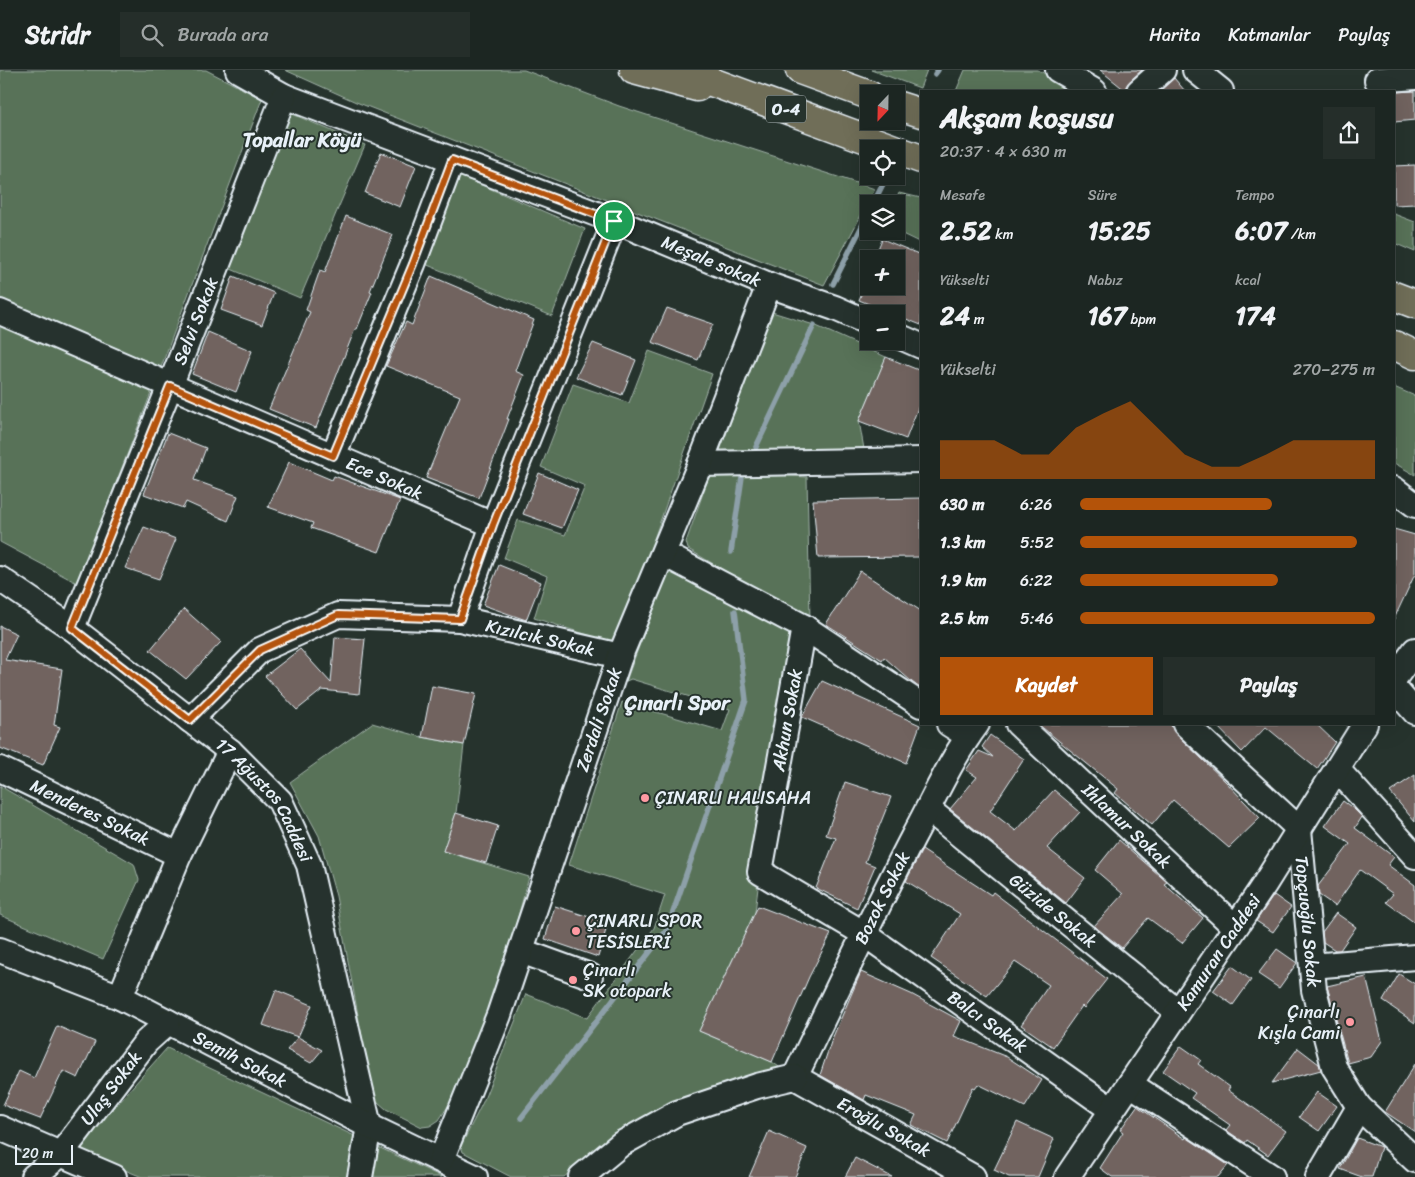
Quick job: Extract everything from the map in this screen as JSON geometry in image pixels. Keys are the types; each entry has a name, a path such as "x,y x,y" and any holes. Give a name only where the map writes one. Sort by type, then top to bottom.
{"highway":[{"path":"634,70 824,122"},
{"name":"O-4","path":"679,70 871,140"},
{"name":"O-4","path":"800,70 860,93"},
{"path":"905,108 920,113"},
{"name":"O-4","path":"905,153 920,159"},
{"path":"1395,296 1415,304"},
{"path":"1395,346 1415,355"}],"street":[{"name":"Meşale sokak","path":"238,70 284,96 614,221 769,285 835,308 860,319"},
{"path":"1058,70 1092,90"},
{"path":"1140,90 1163,70"},
{"path":"1195,70 1220,90"},
{"path":"1376,80 1415,78"},
{"name":"Selvi Sokak","path":"72,628 284,96"},
{"path":"333,456 413,264 452,160"},
{"name":"Kızılcık Sokak","path":"460,619 493,525 614,221"},
{"name":"Zerdali Sokak","path":"441,1160 499,1015 620,656 664,554 769,285"},
{"name":"Ece Sokak","path":"0,312 493,525"},
{"path":"905,339 920,346"},
{"path":"700,464 920,460"},
{"path":"1395,490 1415,505"},
{"path":"664,554 804,627 920,704"},
{"name":"17 Ağustos Caddesi","path":"0,580 72,628 230,751 280,801 309,865 369,1126"},
{"name":"Kızılcık Sokak","path":"190,720 260,650 338,615 460,619 620,656"},
{"name":"Akhun Sokak","path":"804,627 760,872 863,933"},
{"path":"1395,678 1415,650"},
{"path":"1395,689 1415,712"},
{"name":"Ihlamur Sokak","path":"1019,725 1235,927"},
{"path":"1186,725 1299,829"},
{"name":"Kamuran Caddesi","path":"1067,1177 1235,927 1364,725"},
{"name":"Bozok Sokak","path":"796,1077 863,933 928,809 965,728"},
{"path":"120,997 179,855 230,751"},
{"name":"Menderes Sokak","path":"0,769 179,855"},
{"path":"1337,769 1415,856"},
{"name":"Güzide Sokak","path":"928,809 1178,1012"},
{"name":"Topçuoğlu Sokak","path":"1299,829 1314,990 1334,1067 1359,1107 1415,1159"},
{"name":"Balcı Sokak","path":"863,933 1112,1110"},
{"name":"Semih Sokak","path":"0,950 120,997 369,1126 475,1177"},
{"path":"521,951 590,976"},
{"path":"1312,966 1415,957"},
{"name":"Ulaş Sokak","path":"33,1177 60,1154 146,1042 168,1022"},
{"path":"582,1177 621,1144 677,1113 757,1086 796,1077"},
{"name":"Eroğlu Sokak","path":"796,1077 973,1177"},
{"path":"1130,1084 1272,1177"},
{"path":"1318,1177 1359,1107"},
{"path":"360,1177 369,1126"},
{"path":"0,1128 114,1177"}],"green space":[{"path":"0,70 206,70 262,99 161,367 0,299"},
{"path":"285,70 524,70 619,106 875,189 872,195 860,195 860,217 824,285 356,102"},
{"path":"871,70 927,70 920,88"},
{"path":"965,70 1038,70 1075,90 956,90"},
{"path":"290,113 365,145 300,298 226,267"},
{"path":"460,176 585,229 552,316 425,264"},
{"path":"899,193 920,198 920,243 905,235 905,195 898,195"},
{"path":"1395,214 1415,222 1415,252 1395,243"},
{"path":"772,312 814,325 860,345 860,350 870,350 886,357 859,421 864,449 719,453"},
{"path":"0,321 153,388 77,583 0,542"},
{"path":"649,351 712,374 617,644 534,618 547,576 504,558 518,520 565,535 585,486 541,467 573,384 629,403"},
{"path":"1395,387 1415,396 1415,475 1395,464"},
{"path":"716,471 807,477 810,621 688,549 686,542 710,473"},
{"path":"669,566 802,635 760,872 755,912 699,1031 772,1062 782,1069 677,1100 616,1136 564,1177 511,1177 463,1152 461,1146 483,1102 526,994 587,1018 654,928 665,895 569,865 622,702 722,731 730,709 631,679 626,681"},
{"path":"372,723 422,737 464,745 456,813 443,851 529,877 488,1026 450,1103 439,1120 430,1126 422,1127 386,1109 378,1102 372,1091 336,896 319,836 290,782"},
{"path":"0,786 134,864 139,880 103,959 0,915"},
{"path":"167,1048 442,1177 142,1177 76,1150"}],"building":[{"path":"1100,70 1142,70 1130,81 1125,90"},
{"path":"1174,78 1184,90 1161,90"},
{"path":"1415,91 1415,120 1395,122 1395,92"},
{"path":"381,152 416,166 400,207 365,193"},
{"path":"1415,165 1415,204 1395,205 1395,166"},
{"path":"346,216 393,235 370,291 372,292 357,329 355,329 316,428 269,409 310,312 306,310 320,270 325,272"},
{"path":"882,240 920,255 920,325 905,319 905,305 871,305 859,300 861,295 905,295 905,250 878,250"},
{"path":"233,276 274,293 262,325 221,310"},
{"path":"431,276 534,320 515,371 524,375 479,498 426,478 460,396 386,366 406,322 412,325"},
{"path":"667,308 713,324 698,360 652,342"},
{"path":"208,332 252,351 236,392 192,374"},
{"path":"593,343 636,360 622,395 576,377"},
{"path":"886,357 920,371 920,403 906,439 859,421"},
{"path":"168,433 206,448 194,480 238,496 228,521 186,502 183,508 144,494"},
{"path":"289,462 332,480 334,476 400,500 379,552 311,528 313,523 268,507"},
{"path":"539,473 578,490 562,528 523,514"},
{"path":"920,498 920,557 818,558 813,500"},
{"path":"144,527 176,539 159,579 125,568"},
{"path":"1395,529 1415,535 1415,574 1395,617"},
{"path":"499,565 541,582 526,620 483,605"},
{"path":"860,571 920,610 920,688 884,657 882,660 826,624"},
{"path":"184,609 221,642 186,679 150,650"},
{"path":"0,626 17,634 5,660 62,669 54,725 60,727 43,765 0,748"},
{"path":"335,637 365,639 359,694 322,690 297,710 265,676 300,649 331,683"},
{"path":"822,681 920,725 906,763 802,717"},
{"path":"432,686 476,694 464,745 422,737"},
{"path":"1039,725 1171,725 1176,734 1260,818 1229,848 1173,800 1152,825 1115,793 1118,789"},
{"path":"1216,725 1317,725 1335,742 1317,769 1266,727 1242,752"},
{"path":"990,735 1024,759 990,811 1016,831 1054,790 1080,812 1047,848 1085,878 1066,903 950,809 977,777 966,770 979,751 993,757 982,747"},
{"path":"1415,775 1415,822 1390,792"},
{"path":"845,782 891,797 865,862 875,866 857,908 816,888 836,838 826,835"},
{"path":"1343,801 1362,817 1355,828 1394,857 1388,865 1415,885 1415,923 1386,902 1393,894 1360,870 1335,906 1319,895 1318,886 1350,844 1325,826"},
{"path":"456,813 498,826 486,863 443,851"},
{"path":"1119,840 1167,882 1164,884 1203,918 1182,943 1148,918 1122,948 1094,926 1123,894 1095,870"},
{"path":"922,850 991,895 993,892 1107,979 1084,1008 1082,1006 1053,1047 1021,1025 1049,985 1015,962 987,996 931,958 960,914 906,881"},
{"path":"1274,895 1291,907 1273,932 1256,921"},
{"name":"ÇINARLI SPOR TESİSLERİ","path":"555,906 608,923 598,957 545,939"},
{"path":"758,906 831,934 809,977 772,1062 699,1031"},
{"path":"1336,913 1356,927 1340,950 1335,950 1323,942 1322,932"},
{"path":"1277,949 1297,963 1279,988 1258,974"},
{"path":"1232,966 1251,980 1233,1005 1213,991"},
{"path":"861,972 911,994 961,1021 954,1036 1007,1057 1042,1080 1025,1107 978,1084 975,1088 973,1087 947,1143 911,1125 916,1115 866,1095 864,1100 820,1075 832,1039"},
{"path":"1399,974 1415,984 1415,1023 1383,1001"},
{"name":"Çınarlı Kışla Cami","path":"1366,977 1382,1041 1371,1057 1348,1063 1327,986"},
{"path":"276,990 312,1005 298,1037 263,1025"},
{"path":"57,1026 95,1042 78,1078 63,1071 40,1119 3,1105 19,1071 34,1078"},
{"path":"298,1037 322,1050 311,1063 287,1050"},
{"path":"1181,1046 1201,1060 1198,1064 1230,1087 1228,1090 1286,1131 1268,1155 1247,1140 1245,1143 1226,1130 1230,1125 1191,1098 1195,1093 1163,1071"},
{"path":"1298,1048 1319,1064 1321,1070 1272,1083"},
{"path":"1415,1064 1415,1132 1385,1112"},
{"path":"1317,1092 1337,1106 1319,1131 1299,1117"},
{"path":"1137,1106 1185,1139 1186,1137 1228,1165 1218,1177 1112,1177 1100,1168 1123,1132 1120,1130"},
{"path":"1017,1122 1054,1139 1038,1177 1009,1177 994,1170"},
{"path":"769,1131 807,1148 795,1177 749,1177"},
{"path":"1357,1138 1381,1147 1372,1177 1362,1177 1340,1169"},
{"path":"855,1158 892,1177 845,1177"}],"waterway":[{"path":"935,74 938,70"},
{"path":"878,195 882,185"},
{"path":"833,284 860,230"},
{"path":"756,447 814,325"},
{"path":"731,552 742,477"},
{"path":"521,1118 667,930 746,700 735,611"}],"place":[{"name":"ÇINARLI HALISAHA","path":"645,798"},
{"name":"ÇINARLI SPOR TESİSLERİ","path":"576,931"},
{"name":"Çınarlı SK otopark","path":"573,980"},
{"name":"Çınarlı Kışla Cami","path":"1350,1022"}],"district":[{"name":"Topallar Köyü","path":"302,140"},
{"name":"Çınarlı Spor","path":"677,703"}],"route":[{"path":"452,160 614,221 493,525 460,619 338,615 260,650 190,720 72,628 170,386 333,456 413,264 452,160"}]}
